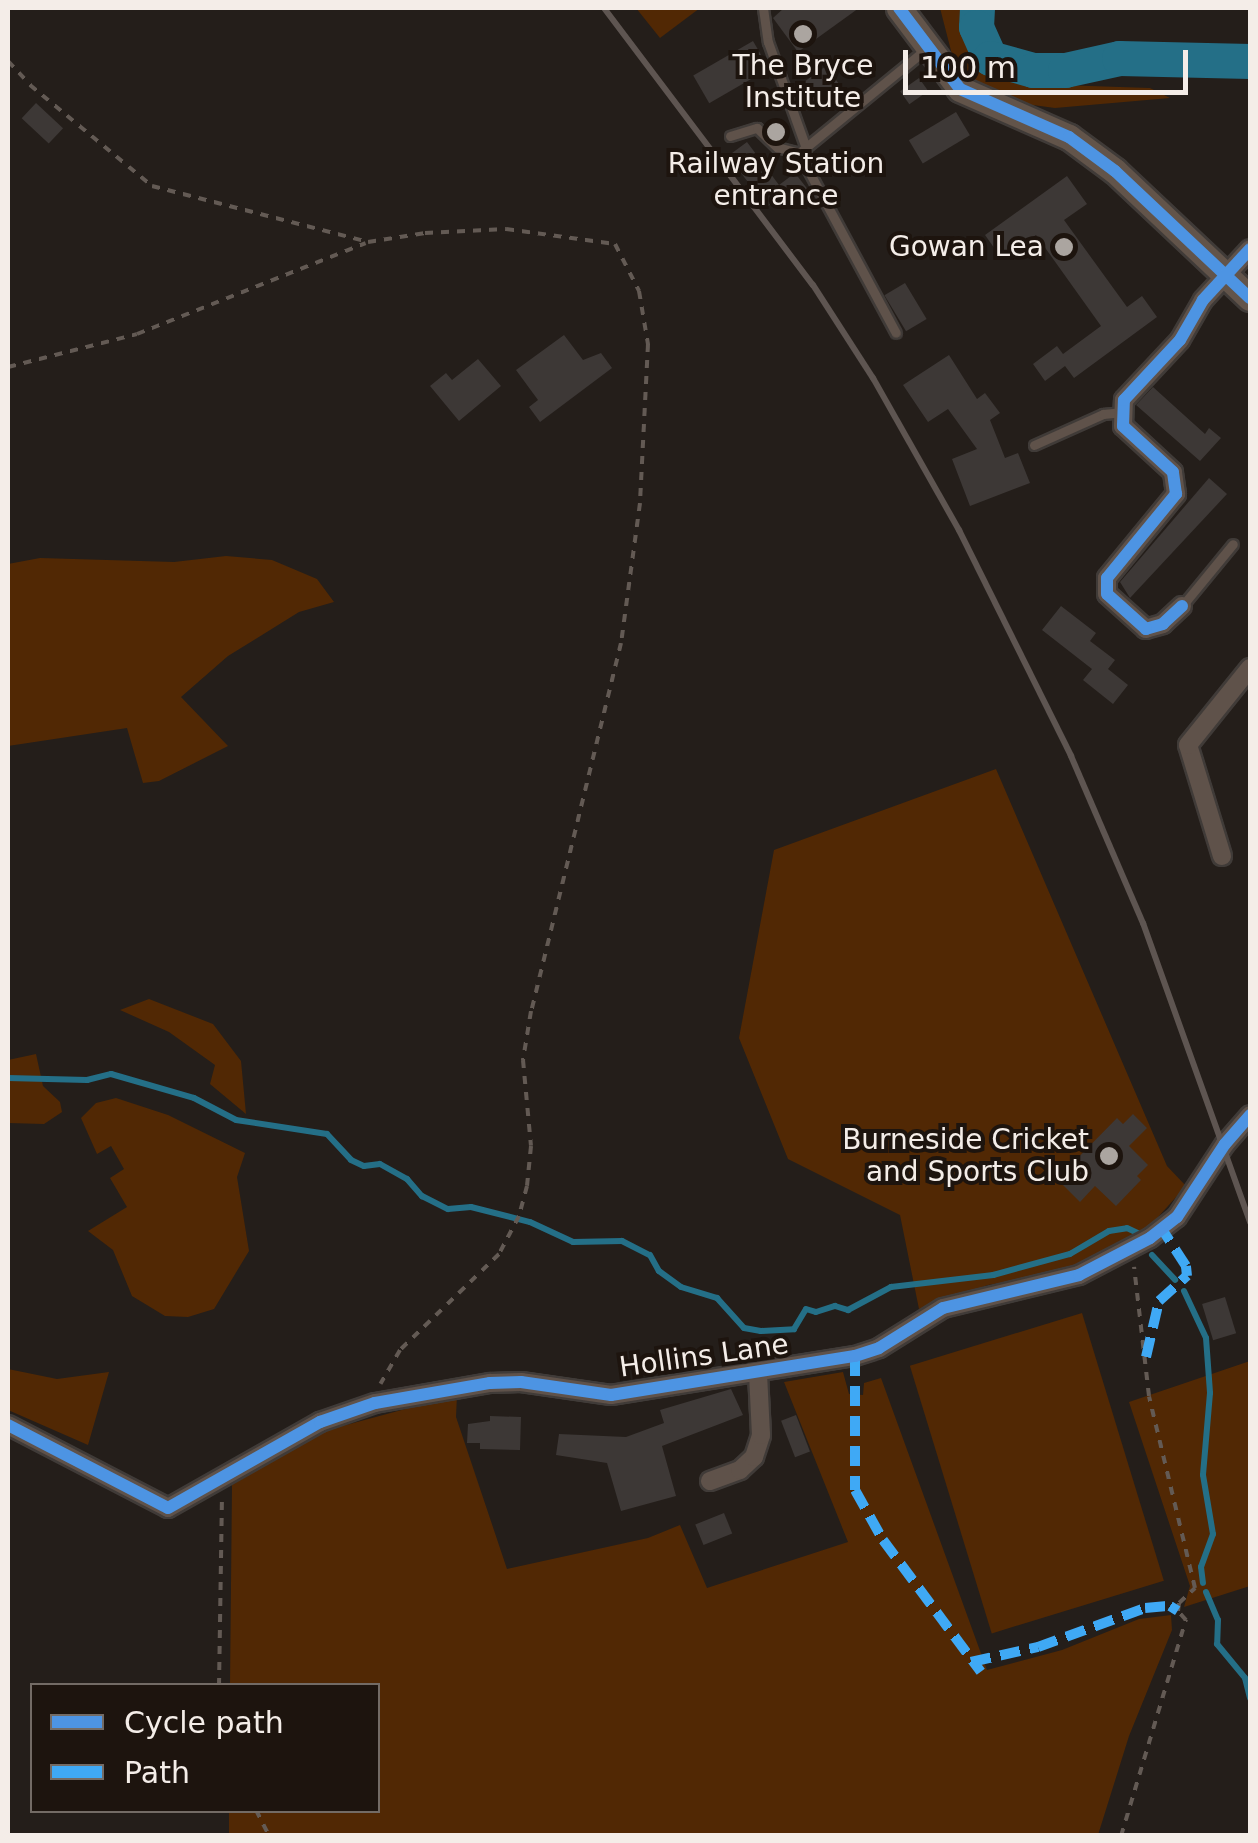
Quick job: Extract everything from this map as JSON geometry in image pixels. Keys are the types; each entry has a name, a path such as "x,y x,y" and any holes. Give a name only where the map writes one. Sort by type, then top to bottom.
{"street":[{"path":"899,8 960,89 1069,137 1226,272 1250,298"},
{"path":"1182,606 1164,624 1146,629 1106,594 1107,578 1176,494 1172,472 1122,426 1124,400 1180,340 1202,300 1250,249"},
{"path":"1222,856 1188,745 1250,668"},
{"name":"Hollins Lane","path":"8,1424 168,1508 320,1422 375,1403 490,1383 521,1382 611,1395 855,1356 879,1348 943,1308 1079,1275 1132,1248 1177,1217 1224,1144 1250,1115"},
{"path":"710,1481 740,1470 754,1457 760,1435 758,1374"}],"lane":[{"path":"762,8 772,58 802,150 896,333"},
{"path":"730,136 757,128 777,147 802,150 928,48"},
{"path":"1034,445 1103,414 1123,412"},
{"path":"1182,606 1232,544"}],"path":[{"path":"8,61 30,85 152,186 368,242"},
{"path":"8,367 138,334 368,242 425,233 506,229 614,244 638,292 648,344 640,503 620,642 523,1060 531,1146 527,1186 519,1216 499,1254 400,1350 383,1375 375,1403"},
{"path":"1120,1836 1148,1733 1171,1675 1186,1620 1178,1611 1179,1603 1195,1588 1149,1396 1132,1248"},
{"path":"219,1683 222,1480"},
{"path":"258,1813 269,1836"}],"shaded area":[{"path":"636,8 700,8 660,38"},
{"path":"940,8 965,8 968,47 981,60 1029,84 1150,88 1170,98 1055,108 1011,102 957,74"},
{"path":"226,556 272,560 317,579 334,602 299,612 228,656 181,697 228,746 159,781 143,783 127,728 8,746 8,564 40,558 174,562"},
{"path":"996,769 1167,1166 1186,1186 1150,1226 1119,1246 1056,1273 988,1285 919,1309 900,1215 788,1159 739,1038 774,850"},
{"path":"149,999 213,1024 241,1061 246,1114 210,1084 215,1065 169,1032 120,1010"},
{"path":"36,1054 43,1086 60,1102 62,1112 44,1124 8,1123 8,1060"},
{"path":"116,1098 168,1115 245,1153 237,1177 249,1251 214,1309 188,1317 165,1316 132,1296 113,1250 88,1231 127,1207 110,1178 124,1169 111,1146 97,1154 81,1118 96,1103"},
{"path":"1082,1313 1164,1581 992,1633 910,1366"},
{"path":"1250,1361 1250,1586 1184,1607 1190,1586 1129,1402"},
{"path":"8,1369 57,1379 109,1372 88,1445 8,1410"},
{"path":"843,1372 849,1394 863,1395 864,1383 881,1378 987,1670 1062,1650 1139,1619 1171,1615 1172,1630 1129,1736 1098,1835 229,1836 229,1813 380,1813 380,1683 230,1683 232,1485 324,1431 457,1395 456,1417 507,1569 648,1538 680,1525 707,1588 848,1542 784,1382"}],"building":[{"name":"The Bryce Institute","path":"784,8 859,8 798,52 773,18"},
{"path":"753,41 769,69 709,103 693,76"},
{"path":"826,66 840,85 813,105 798,86"},
{"path":"919,78 928,91 909,104 900,91"},
{"path":"36,103 63,128 49,144 22,118"},
{"path":"956,112 970,135 923,163 909,140"},
{"path":"747,142 779,185 795,173 809,191 791,204 784,194 767,207 728,156"},
{"name":"Gowan Lea","path":"1067,176 1087,204 1064,220 1127,307 1142,296 1157,317 1074,378 1065,366 1045,381 1033,364 1057,346 1063,354 1101,326 1036,235 1002,259 985,235"},
{"path":"905,283 927,319 906,331 884,295"},
{"path":"564,335 583,360 601,353 612,368 540,422 529,407 538,400 516,370"},
{"path":"949,355 977,399 985,393 1000,413 990,420 1005,458 1018,453 1030,483 970,506 952,459 977,449 948,409 928,422 903,385"},
{"path":"478,359 501,386 459,421 430,386 446,373 452,380"},
{"path":"1153,387 1205,434 1209,428 1221,438 1200,461 1136,405"},
{"path":"1209,478 1227,494 1130,598 1120,582"},
{"path":"1061,606 1096,633 1090,641 1115,660 1108,669 1128,685 1113,704 1083,680 1092,669 1042,630"},
{"name":"Burneside Cricket and Sports Club","path":"1133,1114 1147,1128 1129,1146 1148,1165 1137,1176 1141,1180 1116,1206 1095,1186 1080,1202 1057,1179 1117,1118 1123,1124"},
{"path":"1225,1297 1236,1333 1213,1340 1202,1304"},
{"path":"731,1389 743,1415 662,1446 676,1496 621,1511 607,1463 556,1455 559,1434 626,1437 664,1423 660,1410"},
{"path":"796,1415 810,1451 795,1457 781,1421"},
{"path":"490,1416 521,1417 520,1450 480,1449 480,1443 467,1443 468,1424 490,1421"},
{"path":"724,1513 732,1533 703,1545 695,1525"}],"waterway":[{"path":"977,8 976,27 990,58 1033,70 1065,70 1119,58 1250,61"},
{"path":"8,1078 87,1080 111,1074 194,1098 236,1120 327,1134 351,1160 364,1166 380,1164 407,1179 422,1196 448,1209 471,1207 530,1222 573,1242 622,1241 650,1255 659,1271 681,1287 717,1298 744,1328 761,1331 794,1329 806,1309 816,1312 835,1306 848,1310 891,1287 993,1275 1070,1254 1109,1231 1127,1228 1140,1234"},
{"path":"1152,1255 1175,1280"},
{"path":"1184,1291 1206,1338 1210,1393 1203,1475 1213,1534 1201,1567 1203,1583"},
{"path":"1206,1592 1218,1620 1217,1644 1245,1678 1250,1698"}],"railway":[{"path":"604,8 813,285 873,378 959,530 1071,756 1143,923 1250,1222"}],"marked path":[{"path":"1146,1357 1159,1301 1187,1276 1186,1266 1162,1229"},
{"path":"855,1356 855,1490 883,1540 981,1672"},
{"path":"971,1662 1038,1647 1145,1608 1170,1606 1178,1611"}],"cycle path":[{"path":"899,8 960,89 1069,137 1115,171 1250,298"},
{"path":"1182,606 1163,624 1146,629 1107,594 1107,578 1176,494 1173,472 1123,426 1124,400 1180,340 1203,300 1250,249"},
{"path":"8,1425 168,1508 320,1422 375,1403 490,1383 521,1382 611,1395 855,1356 879,1348 943,1308 1079,1275 1150,1238 1177,1217 1225,1144 1250,1115"}],"place":[{"name":"The Bryce Institute","path":"803,34"},
{"name":"Railway Station entrance","path":"776,132"},
{"name":"Gowan Lea","path":"1064,247"},
{"name":"Burneside Cricket and Sports Club","path":"1109,1156"}]}
